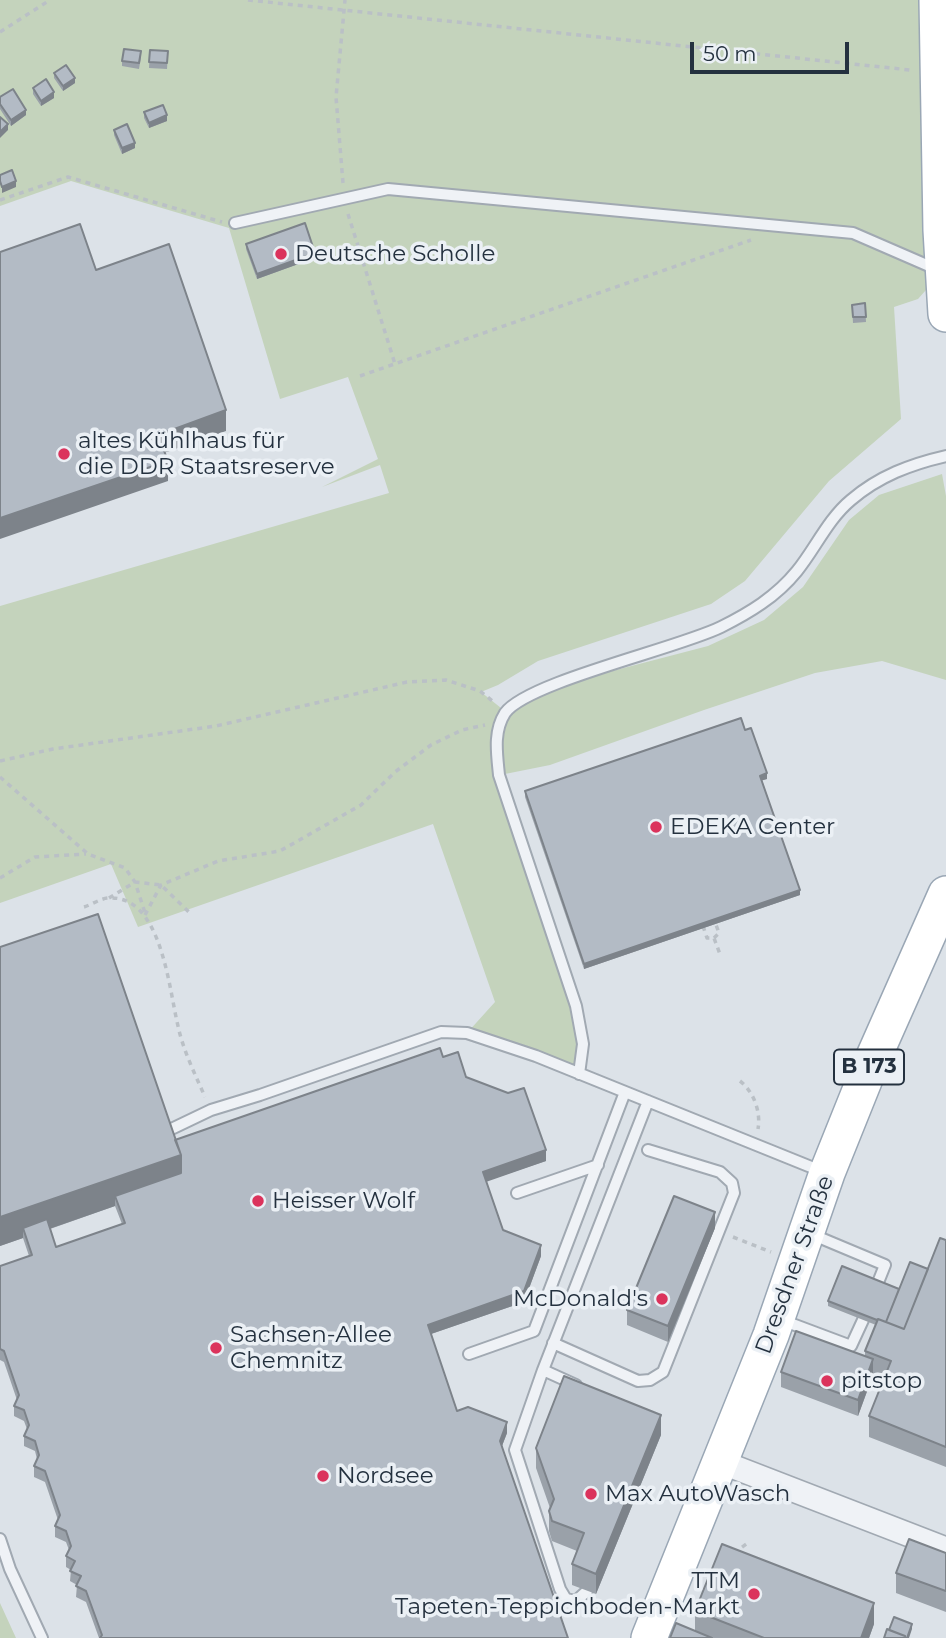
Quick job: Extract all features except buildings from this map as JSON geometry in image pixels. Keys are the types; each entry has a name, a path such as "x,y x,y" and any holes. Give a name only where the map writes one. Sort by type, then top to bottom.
{"main road":[{"path":"937,0 946,314"},
{"name":"Dresdner Straße","path":"649,1638 777,1318 827,1173 872,1060 946,894"}],"street":[{"path":"721,1462 946,1549"}],"lane":[{"path":"235,223 388,189 853,233 944,272"},
{"path":"579,1074 583,1044 576,1006 499,775 496,739 506,712 518,701 551,687 717,629 760,607 796,573 849,502 877,480 915,463 946,456"},
{"path":"163,1133 211,1110 441,1032 467,1033 536,1056 827,1173"},
{"path":"469,1354 534,1331 625,1092"},
{"path":"587,1591 576,1601 566,1599 560,1589 515,1450 553,1343 648,1101"},
{"path":"553,1343 638,1381 650,1380 663,1372 734,1193 732,1183 720,1172 648,1150"},
{"path":"517,1193 598,1165"},
{"path":"801,1247 886,1265 877,1285"},
{"path":"777,1318 851,1346 863,1320"},
{"path":"543,1370 585,1389"},
{"path":"0,1539 10,1569 42,1638"}],"path":[{"path":"0,32 50,0"},
{"path":"248,0 939,71"},
{"path":"345,0 336,97 344,200 395,364"},
{"path":"0,200 68,177 235,223"},
{"path":"360,376 767,234 775,224"},
{"path":"0,761 53,749 216,726 407,682 446,680 480,691 506,712"},
{"path":"84,907 109,898 135,881 161,885 218,862 280,851 361,805 395,772 431,745 462,730 501,723"},
{"path":"0,777 88,854 125,868 135,881 145,915"},
{"path":"0,878 35,857 88,854"},
{"path":"161,885 191,914"},
{"path":"145,915 161,885"},
{"path":"109,898 129,903 145,915 152,925 165,962 178,1029 211,1110"},
{"path":"701,921 707,938 714,938 719,933 713,916"},
{"path":"714,938 721,957"},
{"path":"740,1082 748,1087 761,1117 755,1145"},
{"path":"734,1238 801,1247"},
{"path":"727,1559 748,1542"}],"green space":[{"path":"0,0 922,0 925,64 926,290 918,299 894,307 901,419 829,481 745,581 711,604 538,661 481,692 506,712 551,687 708,646 764,620 803,587 849,520 879,495 942,474 946,496 946,680 882,661 815,673 550,765 500,775 583,1044 579,1074 467,1033 495,1002 433,824 138,927 111,864 0,903 0,606 389,493 380,465 322,487 378,459 348,377 280,399 229,228 71,181 0,206"},
{"path":"0,1603 16,1638 0,1638"}],"place":[{"name":"Deutsche Scholle","path":"281,254"},
{"name":"altes Kühlhaus für die DDR Staatsreserve","path":"64,454"},
{"name":"EDEKA Center","path":"656,827"},
{"name":"Heisser Wolf","path":"258,1201"},
{"name":"McDonald's","path":"662,1299"},
{"name":"Sachsen-Allee Chemnitz","path":"216,1348"},
{"name":"pitstop","path":"827,1381"},
{"name":"Nordsee","path":"323,1476"},
{"name":"Max AutoWasch","path":"591,1494"},
{"name":"TTM Tapeten-Teppichboden-Markt","path":"754,1594"}]}
